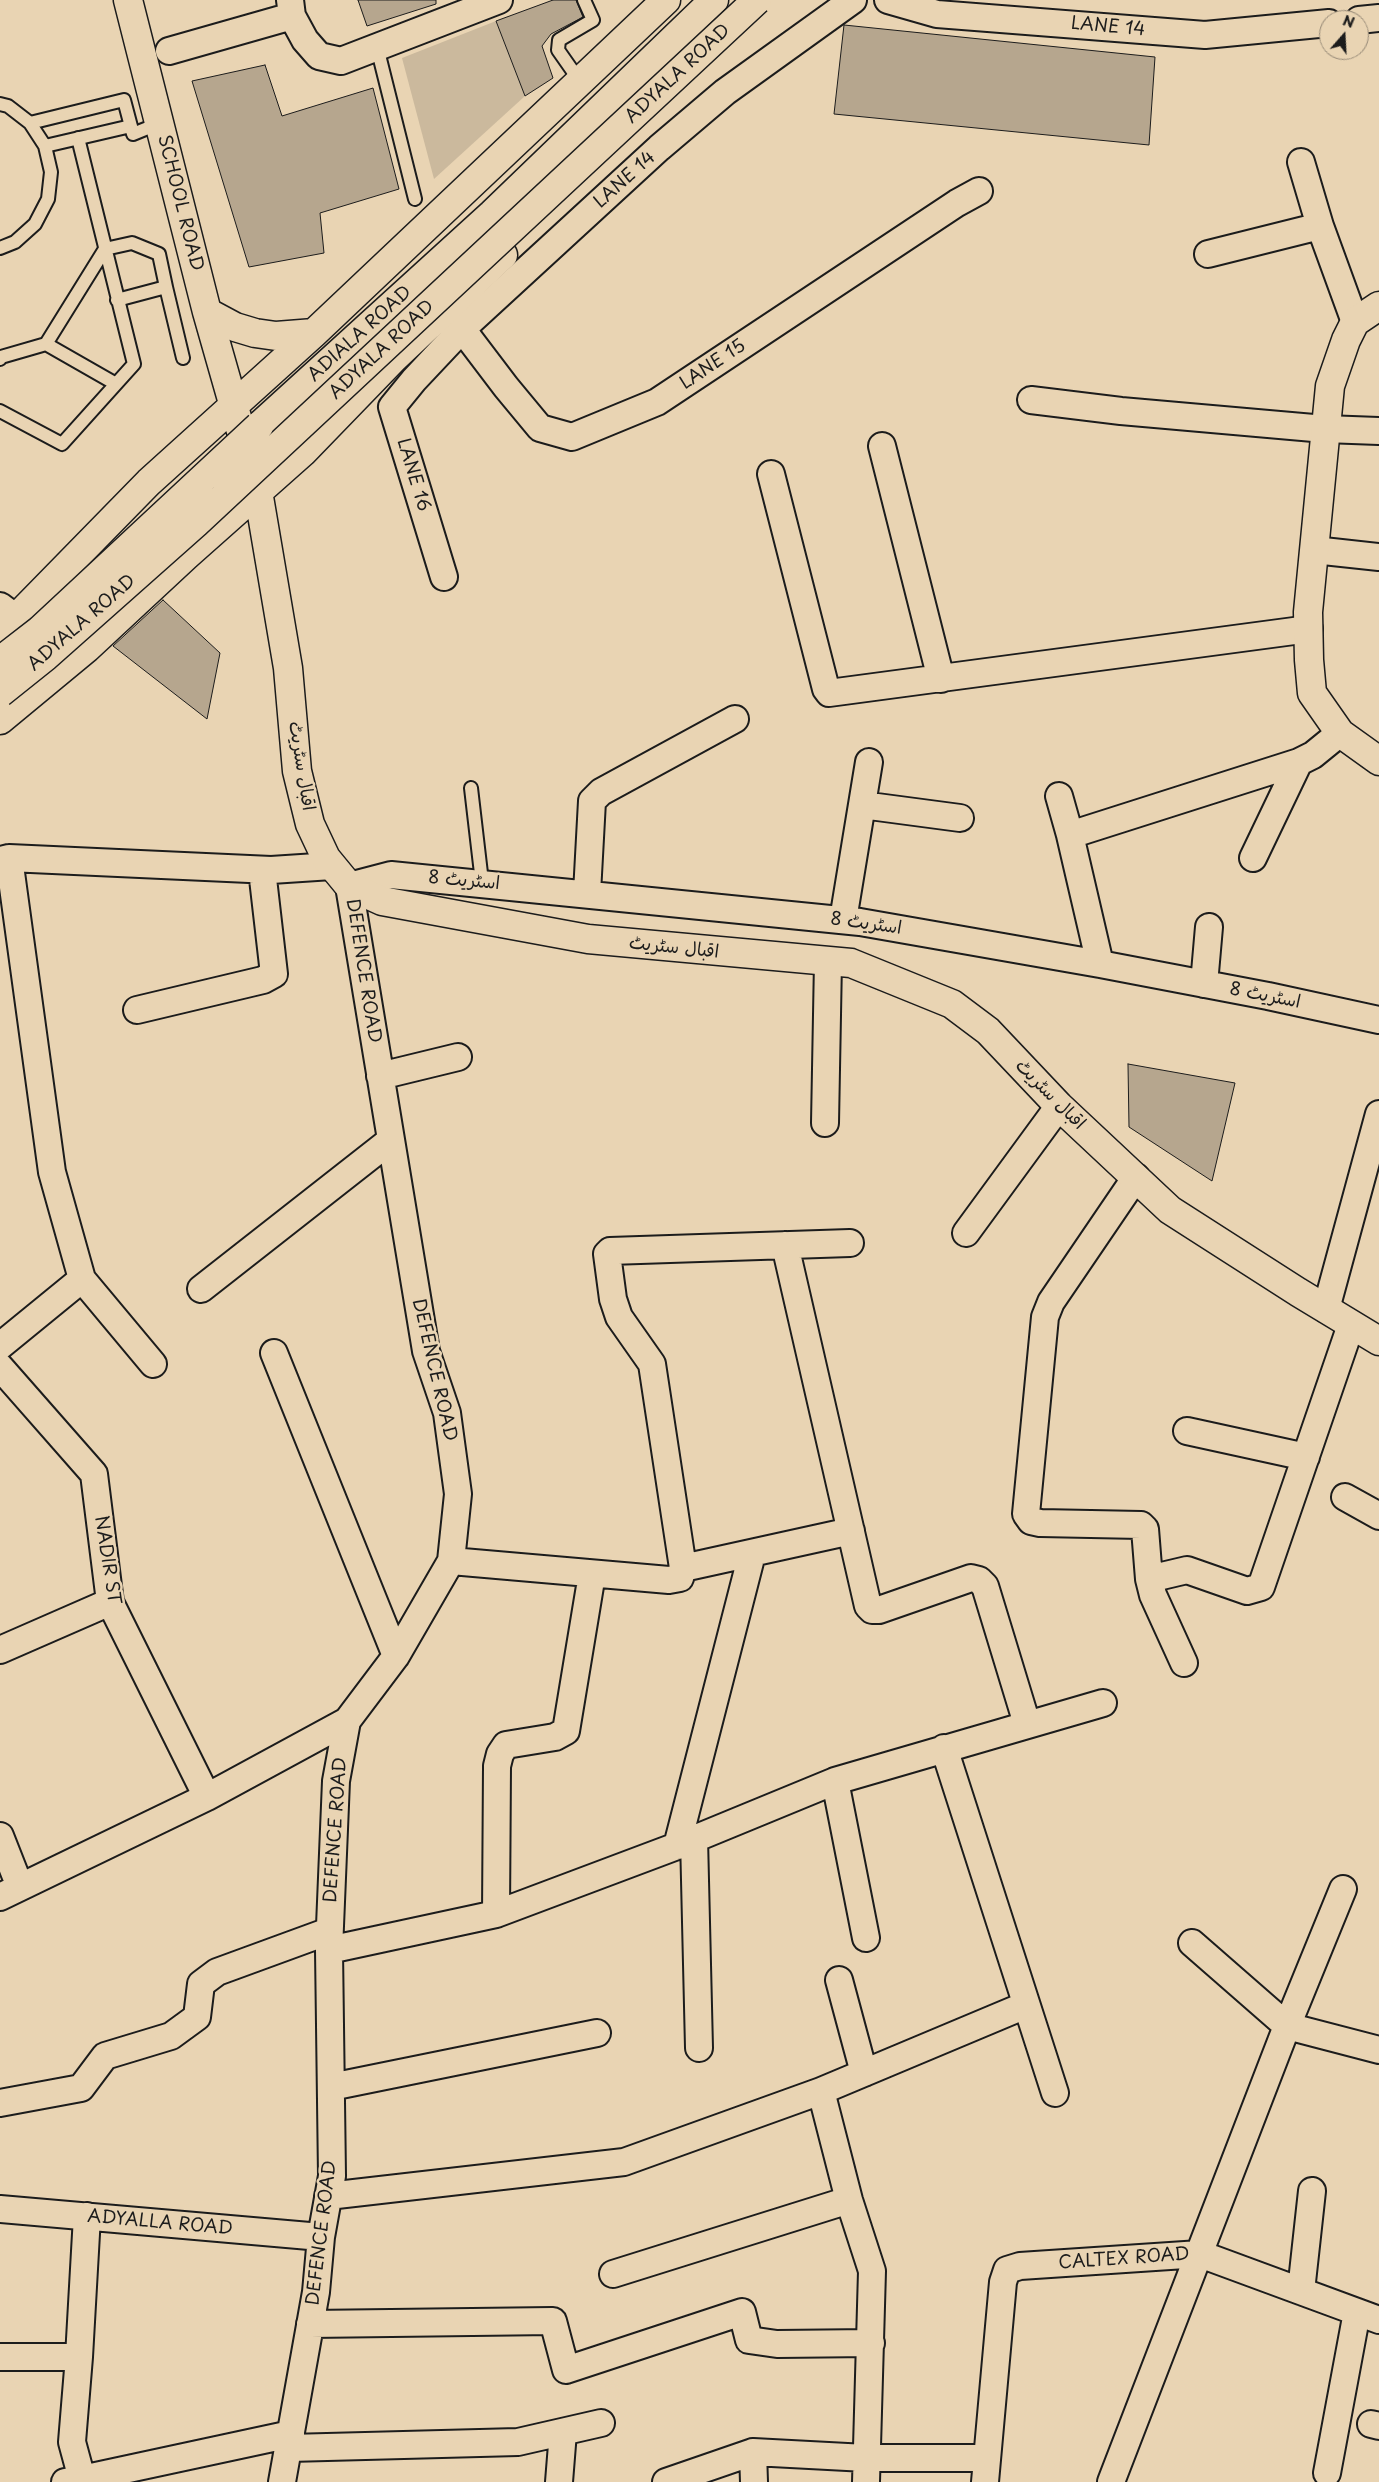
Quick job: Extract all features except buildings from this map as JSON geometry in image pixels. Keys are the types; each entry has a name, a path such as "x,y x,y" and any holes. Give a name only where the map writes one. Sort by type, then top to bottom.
{"street":[{"name":"SCHOOL ROAD","path":"128,0 207,312 235,404"},
{"path":"170,51 291,8 305,40 319,56 341,61 465,6 499,0"},
{"path":"5,618 149,482 314,333 579,80 666,0"},
{"name":"ADIALA ROAD","path":"0,662 47,624 244,439 492,214 714,0"},
{"name":"ADYALA ROAD","path":"0,693 45,657 196,523 758,0"},
{"path":"0,720 88,648 303,452 394,358 773,0"},
{"name":"LANE 14","path":"414,380 462,329 659,148 725,92 853,0"},
{"name":"LANE 14","path":"888,0 937,14 1205,35 1319,24"},
{"path":"1301,162 1320,226 1355,322"},
{"name":"LANE 15","path":"462,329 540,428 572,437 657,402 957,203 979,191"},
{"path":"1208,254 1320,226"},
{"path":"1379,306 1355,322 1346,340 1330,386 1308,612 1312,693 1340,733 1355,746 1379,761"},
{"path":"207,312 235,327 255,333 276,336 314,333"},
{"name":"LANE 16","path":"414,380 392,407 444,577"},
{"path":"1031,400 1121,411 1325,429 1379,431"},
{"name":"اقبال سٹریٹ","path":"235,404 258,491 288,668 297,771 310,824 326,858 340,876 382,900 588,939 851,964 952,1004 988,1031 1059,1106 1170,1210 1379,1341"},
{"path":"882,446 940,679"},
{"path":"771,474 826,689 830,693 1309,629"},
{"path":"1314,550 1379,557"},
{"path":"587,893 592,801 600,792 735,719"},
{"path":"1070,835 1299,762 1313,755 1340,733"},
{"path":"843,920 869,762"},
{"path":"1253,858 1299,762"},
{"path":"1059,796 1100,964"},
{"path":"862,805 960,818"},
{"path":"5,859 52,1172 82,1279 152,1364"},
{"name":"اسٹریٹ 8","path":"5,859 262,870 340,876 391,875 482,882 843,920 1100,964 1379,1020"},
{"path":"137,1010 263,980 274,974 262,870"},
{"name":"DEFENCE ROAD","path":"282,2482 310,2324 321,2238 332,2176 329,1940 336,1782 347,1721 396,1656 451,1561 458,1494 447,1413 426,1351 380,1076 340,876"},
{"path":"1204,984 1209,927"},
{"path":"825,1123 828,961"},
{"path":"380,1076 458,1058"},
{"path":"966,1233 1059,1106"},
{"path":"1326,1309 1379,1114"},
{"path":"201,1289 391,1140"},
{"path":"1136,1177 1051,1302 1045,1317 1026,1514 1031,1521 1040,1523 1141,1525 1145,1529 1148,1579 1153,1595 1184,1663"},
{"path":"451,1561 669,1580 680,1578 683,1568 652,1364 619,1317 613,1299 607,1254 610,1251 850,1243"},
{"path":"786,1245 868,1606 872,1610 879,1610 971,1578 979,1580 985,1586 1027,1724"},
{"path":"0,1346 82,1279"},
{"path":"1148,1579 1187,1570 1247,1591 1261,1587 1351,1325"},
{"path":"274,1353 396,1656"},
{"name":"NADIR ST","path":"0,1367 94,1474 110,1602 206,1797"},
{"path":"1186,1430 1306,1457"},
{"path":"1345,1497 1379,1516"},
{"path":"683,1568 851,1531"},
{"path":"700,2048 686,1842 752,1554"},
{"path":"496,1914 497,1766 500,1754 506,1745 555,1736 566,1731 592,1574"},
{"path":"0,1650 110,1602"},
{"path":"0,2103 82,2088 105,2056 171,2036 197,2017 201,1984 217,1972 329,1940 496,1914 686,1842 835,1781 1103,1703"},
{"path":"0,1836 10,1892 206,1797 347,1721"},
{"path":"944,1748 1054,2093"},
{"path":"835,1781 866,1938"},
{"path":"1111,2482 1286,2026 1342,1889"},
{"path":"1192,1943 1286,2026 1379,2050"},
{"path":"839,1980 864,2073"},
{"path":"328,2196 624,2162 821,2091 1026,2005"},
{"path":"331,2087 597,2033"},
{"path":"821,2091 849,2200 872,2271 866,2470"},
{"path":"1301,2292 1312,2191"},
{"path":"613,2274 849,2200"},
{"name":"ADYALLA ROAD","path":"0,2209 321,2238"},
{"path":"87,2216 72,2442 74,2481 290,2441 518,2442 601,2423"},
{"name":"CALTEX ROAD","path":"986,2470 1003,2282 1007,2270 1020,2266 1200,2254 1368,2316"},
{"path":"310,2324 554,2321 566,2370 742,2312 748,2340 776,2344 871,2343"},
{"path":"1327,2473 1368,2316"},
{"path":"0,2357 79,2357"},
{"path":"558,2482 563,2432"},
{"path":"666,2482 752,2452 866,2470 986,2470"},
{"path":"752,2452 754,2482"}],"lane":[{"path":"579,80 558,50 559,40 593,20 584,0"},
{"path":"376,47 415,199"},
{"path":"30,123 124,100 133,134 160,123"},
{"path":"0,104 8,106 30,123 45,146 51,172 48,199 36,224 16,242 0,248"},
{"path":"45,146 131,126"},
{"path":"0,411 62,444 134,364 78,138"},
{"path":"0,359 1,357 46,344 105,249 132,243 159,254 183,358"},
{"path":"117,300 166,287"},
{"path":"46,344 116,384"},
{"path":"471,788 482,882"}],"shaded area":[{"path":"496,21 525,96 434,179 402,58"}]}
